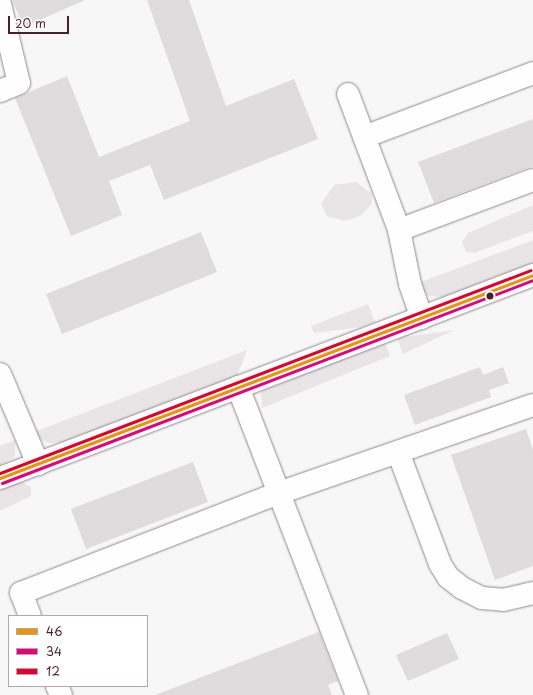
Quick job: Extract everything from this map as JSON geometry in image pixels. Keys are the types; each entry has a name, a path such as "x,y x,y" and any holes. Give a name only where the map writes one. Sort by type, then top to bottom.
{"main road":[{"path":"0,4 19,82 0,91"},
{"path":"364,137 533,74"},
{"path":"348,94 399,230 410,284 422,318"},
{"path":"399,230 533,180"},
{"path":"0,478 533,275"},
{"path":"0,374 38,464"},
{"path":"238,387 357,695"},
{"path":"30,615 21,593 279,493 533,405"},
{"path":"398,452 440,564 448,577 462,588 482,598 503,600 533,593"}],"shaded area":[{"path":"356,182 372,194 372,204 360,216 345,221 327,216 321,204 334,185"},
{"path":"533,205 533,231 474,253 466,252 462,242 468,233"},
{"path":"533,240 533,263 444,297 428,296 420,288 421,282"},
{"path":"368,304 375,322 361,327 314,333 311,326"},
{"path":"454,330 403,354 397,338"},
{"path":"384,341 390,356 262,408 261,391"},
{"path":"247,350 237,376 64,442 48,443 38,438 34,432"},
{"path":"15,440 15,456 0,466 0,446"},
{"path":"20,481 31,487 31,496 0,511 0,489"}],"building":[{"path":"12,0 85,0 24,27"},
{"path":"147,0 189,0 226,106 294,79 318,139 164,200 150,165 109,181 122,215 71,236 15,98 67,76 99,157 190,121"},
{"path":"533,119 533,166 434,203 418,162"},
{"path":"201,232 217,272 62,334 46,294"},
{"path":"480,367 483,375 503,367 509,383 489,390 491,397 415,425 404,395"},
{"path":"526,429 533,450 533,566 495,580 451,455"},
{"path":"193,462 208,502 86,549 71,509"},
{"path":"319,632 338,681 328,685 332,695 155,695"},
{"path":"447,633 459,659 408,681 396,655"}],"transit line":[{"name":"12","path":"0,473 531,270"},
{"name":"46","path":"0,478 533,275"},
{"name":"34","path":"2,483 533,280"}]}
